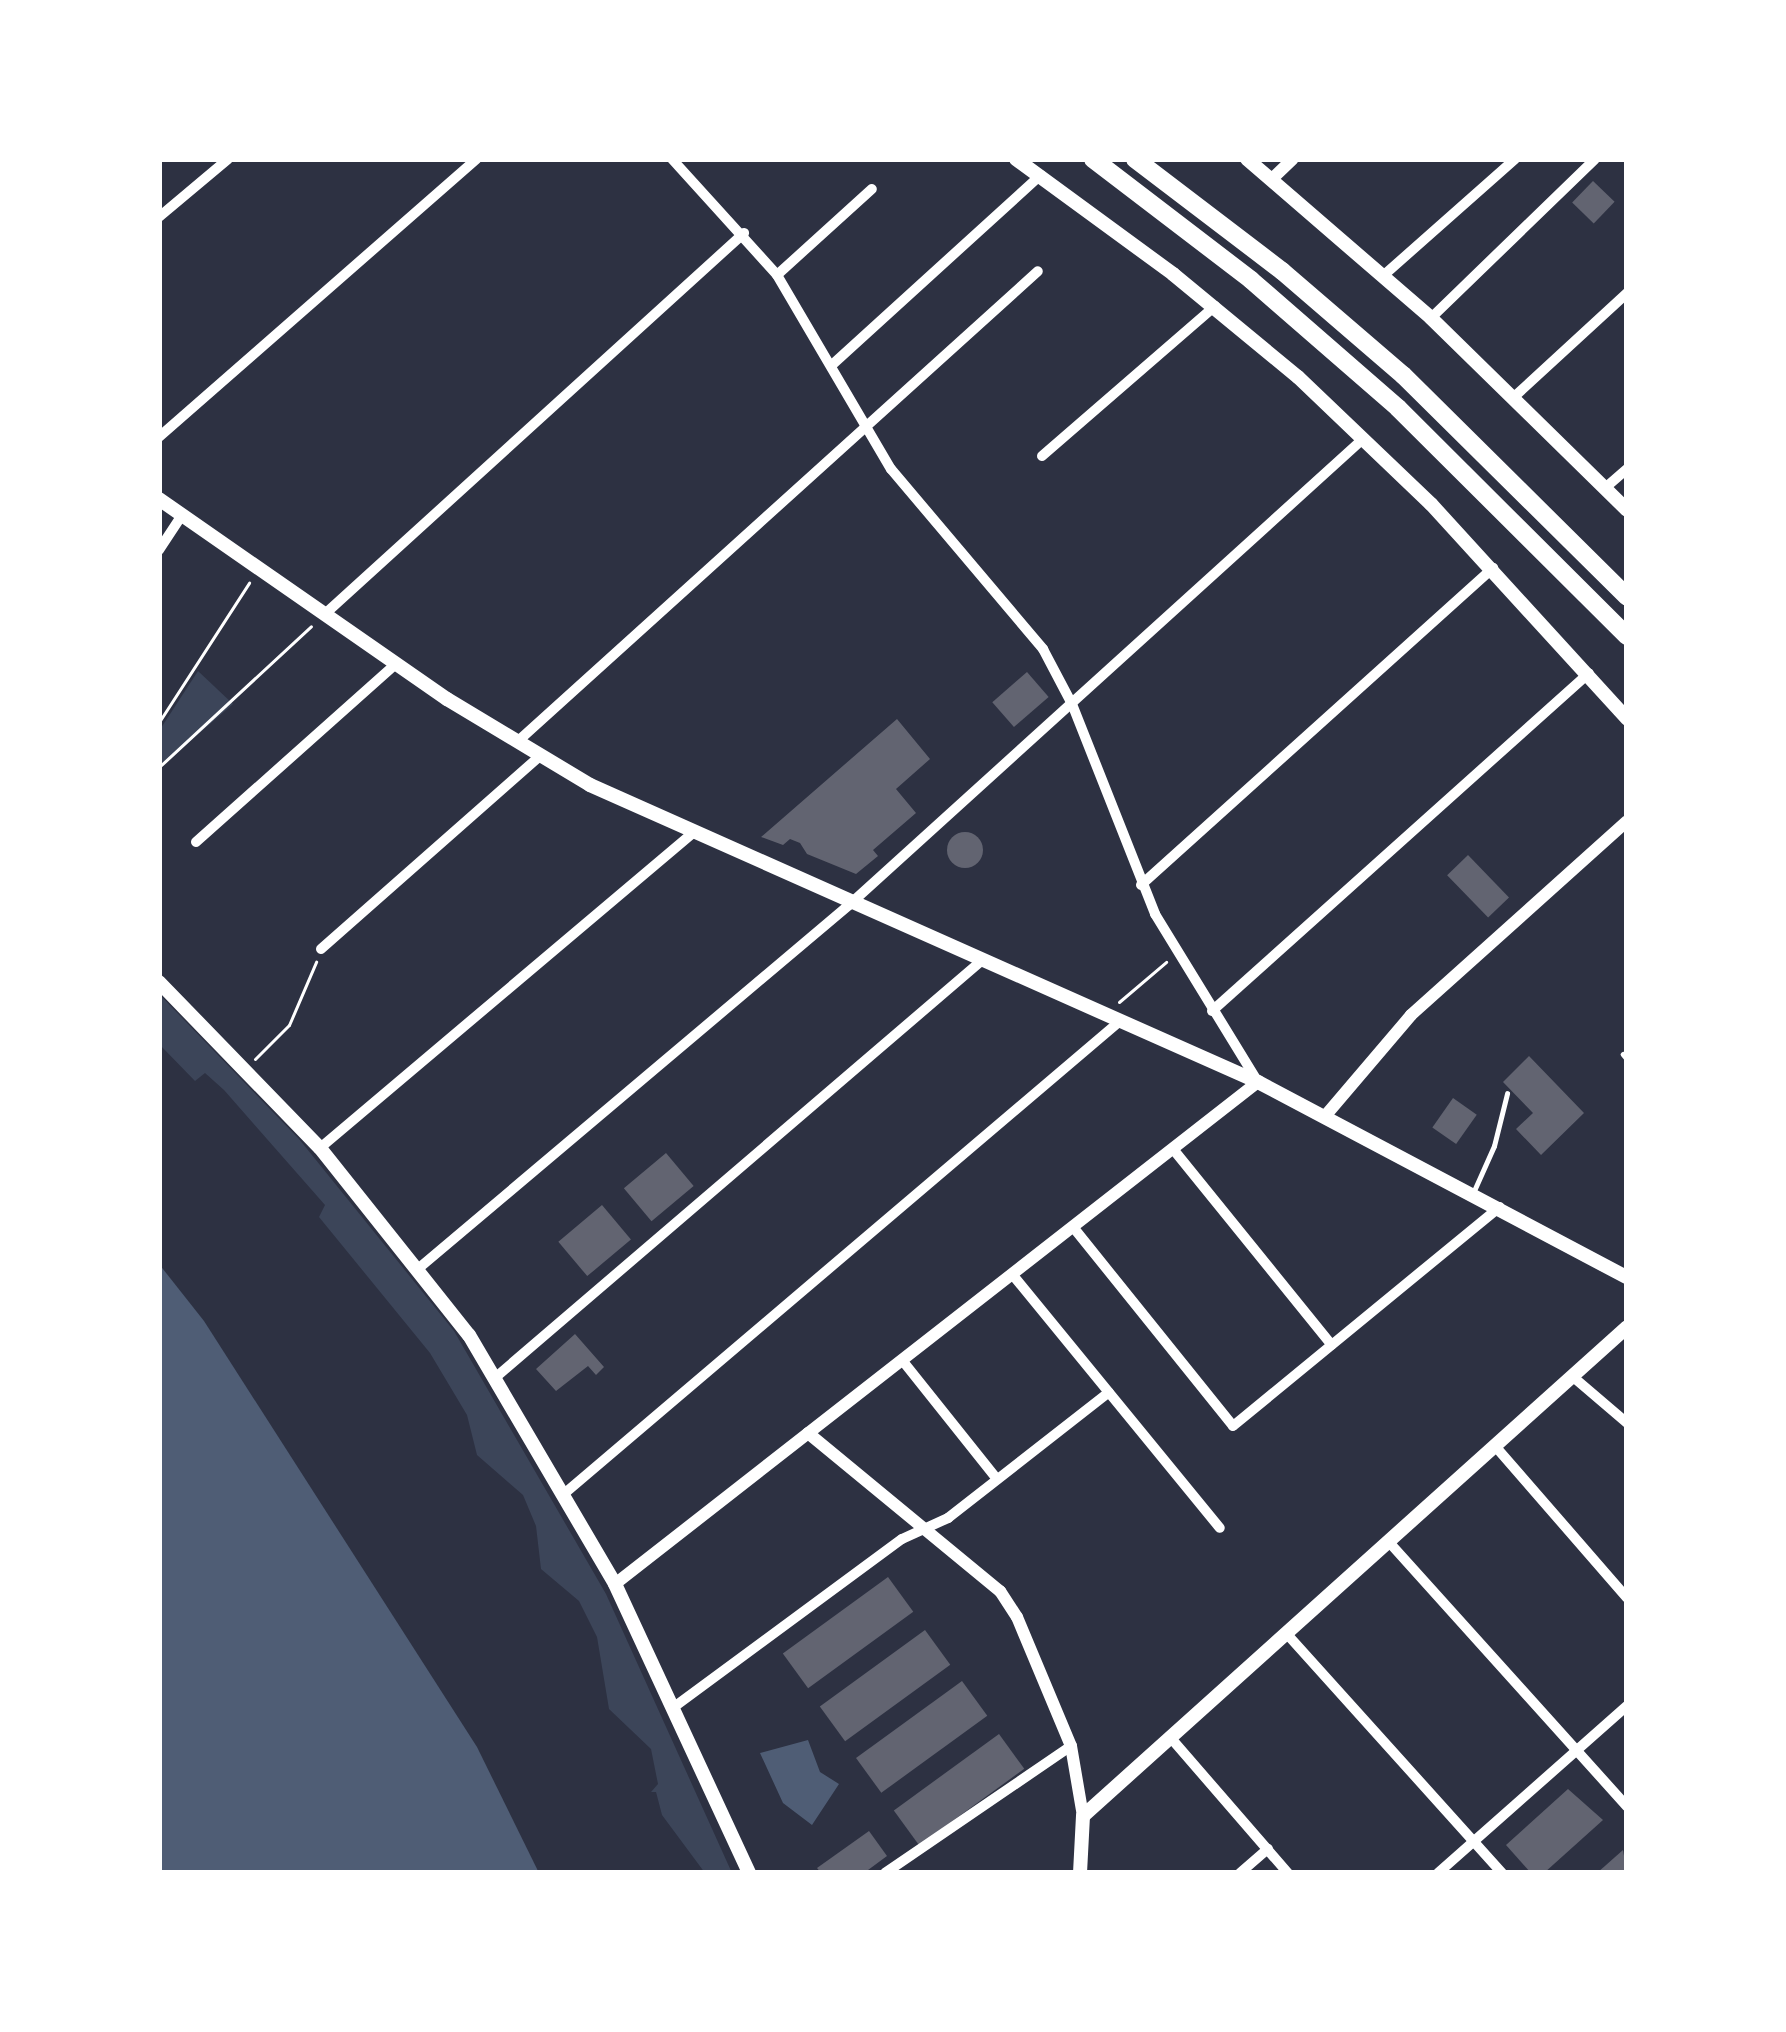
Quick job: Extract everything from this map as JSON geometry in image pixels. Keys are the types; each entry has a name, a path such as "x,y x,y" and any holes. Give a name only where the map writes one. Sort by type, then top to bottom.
{"highway":[{"path":"1093,159 1251,280 1398,408 1627,636"},
{"path":"1135,159 1282,271 1403,375 1627,597"}],"main road":[{"path":"1016,159 1215,306 1364,438 1493,568 1627,718"},
{"path":"1246,159 1431,318 1627,510"},
{"path":"159,500 540,756 691,834 1258,1082 1627,1277"},
{"path":"159,982 320,1148 419,1268 496,1377 615,1584 749,1873"},
{"path":"1080,1873 1083,1816 1627,1327"}],"street":[{"path":"159,217 227,159"},
{"path":"159,437 476,159"},
{"path":"615,1584 1258,1082 1177,953 1141,885 1072,704 1029,631 916,503 865,428 833,364 777,275 744,233 672,159"},
{"path":"1272,179 1293,159"},
{"path":"1384,275 1515,159"},
{"path":"1431,318 1595,159"},
{"path":"833,364 1041,175"},
{"path":"777,275 872,189"},
{"path":"326,613 744,233"},
{"path":"517,742 1038,271"},
{"path":"1514,397 1627,293"},
{"path":"1042,456 1215,306"},
{"path":"419,1268 849,904 1364,438"},
{"path":"1605,488 1627,469"},
{"path":"159,550 182,515"},
{"path":"1141,885 1493,568"},
{"path":"196,842 397,663"},
{"path":"1212,1011 1589,673"},
{"path":"321,949 540,756"},
{"path":"1326,1115 1411,1015 1627,821"},
{"path":"320,1148 691,834"},
{"path":"496,1377 980,962"},
{"path":"565,1493 1120,1022"},
{"path":"1173,1149 1332,1345"},
{"path":"1072,1227 1233,1426 1500,1207"},
{"path":"1012,1274 1220,1528"},
{"path":"902,1360 998,1479"},
{"path":"1572,1376 1627,1423"},
{"path":"674,1707 902,1539 927,1529 998,1479 1109,1392"},
{"path":"808,1433 991,1581 1010,1604 1071,1745 1083,1816"},
{"path":"1495,1446 1627,1598"},
{"path":"1388,1541 1627,1806"},
{"path":"1286,1633 1502,1873"},
{"path":"1438,1873 1627,1706"},
{"path":"1170,1738 1288,1873"},
{"path":"885,1873 1071,1745"},
{"path":"1240,1873 1268,1849"}],"lane":[{"path":"1473,1192 1493,1146 1507,1094"}],"path":[{"path":"159,722 259,568"},
{"path":"159,767 326,613"},
{"path":"246,1069 289,1025 321,949"},
{"path":"1104,1015 1177,953"}],"shaded area":[{"path":"198,671 233,704 159,768 159,731"},
{"path":"159,994 299,1139 454,1331 606,1594 732,1873 705,1873 662,1815 656,1792 651,1792 658,1784 651,1749 609,1709 597,1637 579,1601 541,1569 536,1526 523,1495 477,1455 467,1415 430,1353 319,1217 325,1205 224,1090 205,1073 195,1081 159,1044"},
{"path":"159,1264 204,1321 477,1747 539,1873 159,1873"},
{"path":"808,1740 820,1772 839,1784 812,1825 783,1803 760,1753"}],"building":[{"path":"1593,181 1615,202 1594,223 1572,203"},
{"path":"1027,672 1049,697 1014,727 992,702"},
{"path":"897,719 930,759 896,789 916,813 873,850 878,856 856,874 807,854 800,843 790,839 783,845 761,837"},
{"path":"965,832 978,837 983,850 978,863 965,868 952,863 947,850 952,837"},
{"path":"1468,855 1509,897 1488,918 1447,875"},
{"path":"1529,1056 1584,1113 1541,1155 1516,1129 1533,1113 1503,1082"},
{"path":"1453,1098 1477,1115 1456,1144 1432,1127"},
{"path":"666,1153 694,1186 652,1221 624,1188"},
{"path":"602,1205 631,1239 587,1276 558,1242"},
{"path":"575,1334 604,1367 596,1375 588,1366 556,1391 536,1369"},
{"path":"888,1577 913,1612 808,1688 783,1653"},
{"path":"925,1630 950,1665 845,1741 820,1706"},
{"path":"962,1681 987,1716 881,1793 856,1758"},
{"path":"999,1734 1024,1769 919,1845 894,1810"},
{"path":"1568,1789 1603,1820 1544,1873 1531,1873 1506,1845"},
{"path":"869,1831 887,1856 864,1873 821,1873 817,1868"},
{"path":"1623,1850 1627,1873 1597,1873"}]}
